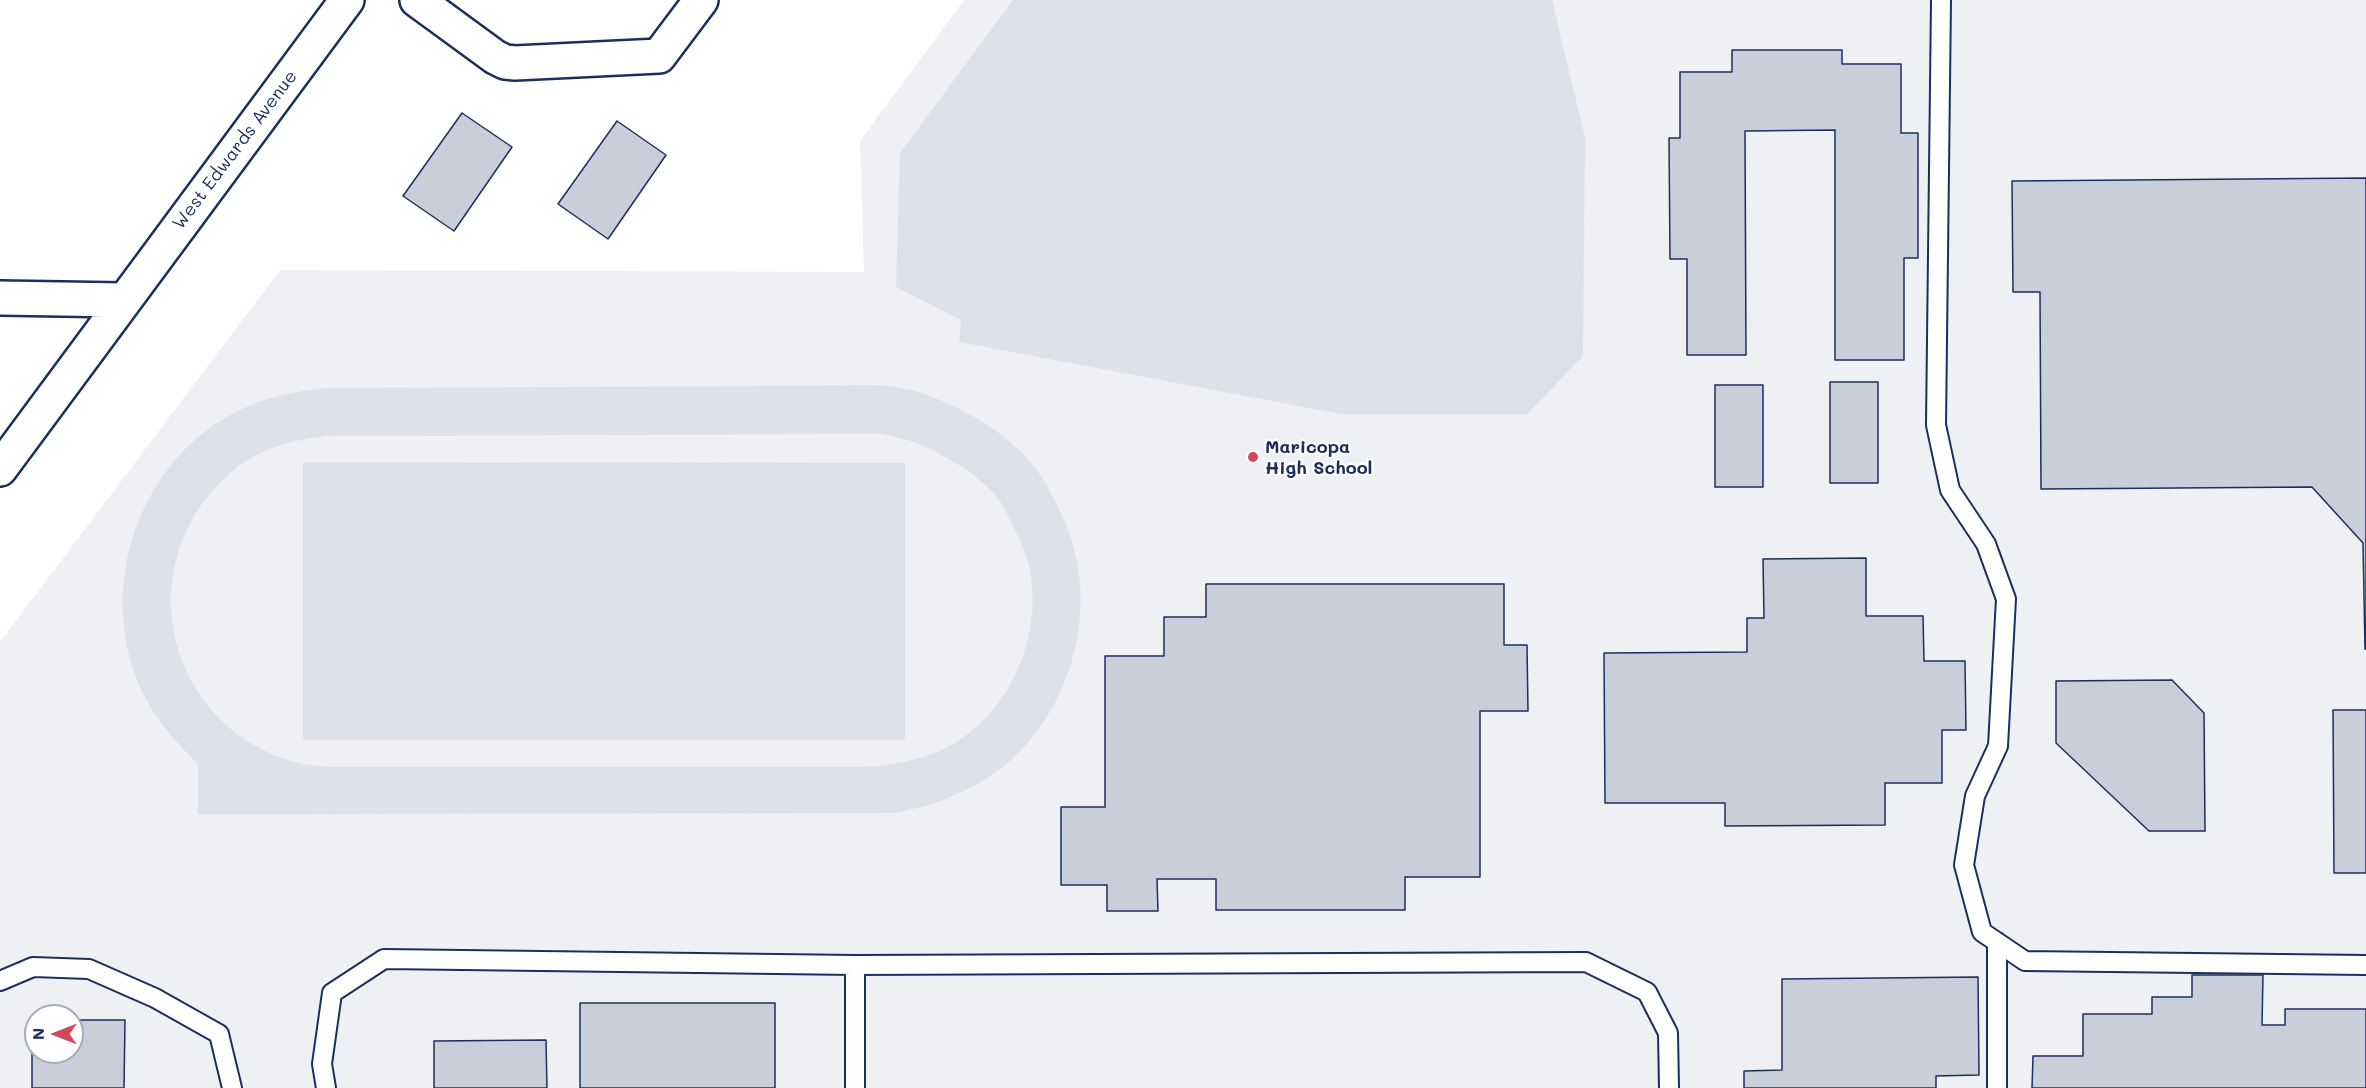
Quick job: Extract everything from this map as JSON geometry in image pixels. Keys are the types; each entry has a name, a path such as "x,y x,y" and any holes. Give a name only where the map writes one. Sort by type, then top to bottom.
{"street":[{"name":"West Edwards Avenue","path":"0,469 347,0"},
{"path":"417,0 495,57 515,63 659,56 700,0"},
{"path":"0,298 123,300"}],"lane":[{"path":"1941,0 1936,425 1950,490 1986,544 2006,599 1998,746 1976,796 1964,865 1982,932 2025,961 2366,965"},
{"path":"1997,942 1997,1088"},
{"path":"326,1088 322,1064 332,993 384,959 855,965 1586,962 1647,992 1668,1033 1669,1088"},
{"path":"855,965 855,1088"},
{"path":"0,981 33,967 89,969 155,998 219,1034 232,1088"}],"shaded area":[{"name":"Maricopa High School","path":"964,0 2366,0 2366,1088 0,1088 0,642 280,270 864,272 860,141"},
{"path":"1013,0 1552,0 1585,138 1583,356 1527,414 1341,414 959,342 961,320 896,287 900,153"},
{"path":"859,385 885,386 928,395 981,421 1014,445 1038,472 1058,506 1076,556 1081,596 1074,652 1066,679 1039,729 1000,769 976,785 950,797 896,813 198,814 198,764 156,716 145,697 130,658 123,618 124,577 133,538 148,500 170,467 198,437 232,414 254,404 288,394 323,388","holes":["879,434 922,445 939,453 980,480 1004,507 1021,544 1031,577 1033,604 1030,630 1023,656 1012,681 998,703 980,724 959,740 918,759 864,767 326,767 285,759 242,738 209,708 186,671 174,630 172,587 181,545 201,505 234,470 244,462 277,446 326,436"]},
{"path":"303,462 905,463 905,740 303,740"}],"building":[{"path":"1732,50 1842,50 1842,64 1901,64 1901,133 1918,133 1918,258 1904,258 1904,360 1835,360 1835,130 1745,131 1746,355 1687,355 1687,259 1670,259 1669,138 1680,138 1680,72 1732,72"},
{"path":"462,113 512,147 454,231 403,196"},
{"path":"617,121 666,155 608,239 558,204"},
{"path":"2366,178 2365,649 2363,543 2312,487 2041,489 2040,292 2013,292 2012,181"},
{"path":"1830,382 1878,382 1878,483 1830,483"},
{"path":"1715,385 1763,385 1763,487 1715,487"},
{"path":"1866,558 1866,616 1923,616 1924,661 1965,661 1966,730 1942,730 1942,783 1885,783 1885,825 1725,826 1725,803 1605,803 1604,653 1747,652 1747,618 1764,618 1763,559"},
{"path":"1206,584 1504,584 1504,645 1527,645 1528,711 1480,711 1480,877 1405,877 1405,910 1216,910 1216,879 1157,879 1158,911 1107,911 1107,885 1061,885 1061,807 1105,807 1105,656 1164,656 1164,617 1206,617"},
{"path":"2172,680 2204,713 2205,831 2149,831 2056,743 2056,681"},
{"path":"2333,710 2366,710 2366,873 2334,873"},
{"path":"2192,975 2263,975 2262,1025 2285,1025 2285,1009 2366,1009 2366,1088 2032,1088 2033,1056 2083,1056 2083,1014 2152,1014 2152,997 2192,997"},
{"path":"1978,977 1979,1075 1936,1076 1936,1088 1744,1088 1744,1071 1782,1070 1782,979"},
{"path":"580,1003 775,1003 775,1088 580,1088"},
{"path":"84,1020 125,1020 124,1088 32,1088 32,1064 84,1064"},
{"path":"546,1040 547,1088 434,1088 434,1041"}],"place":[{"name":"Maricopa High School","path":"1253,457"}]}
